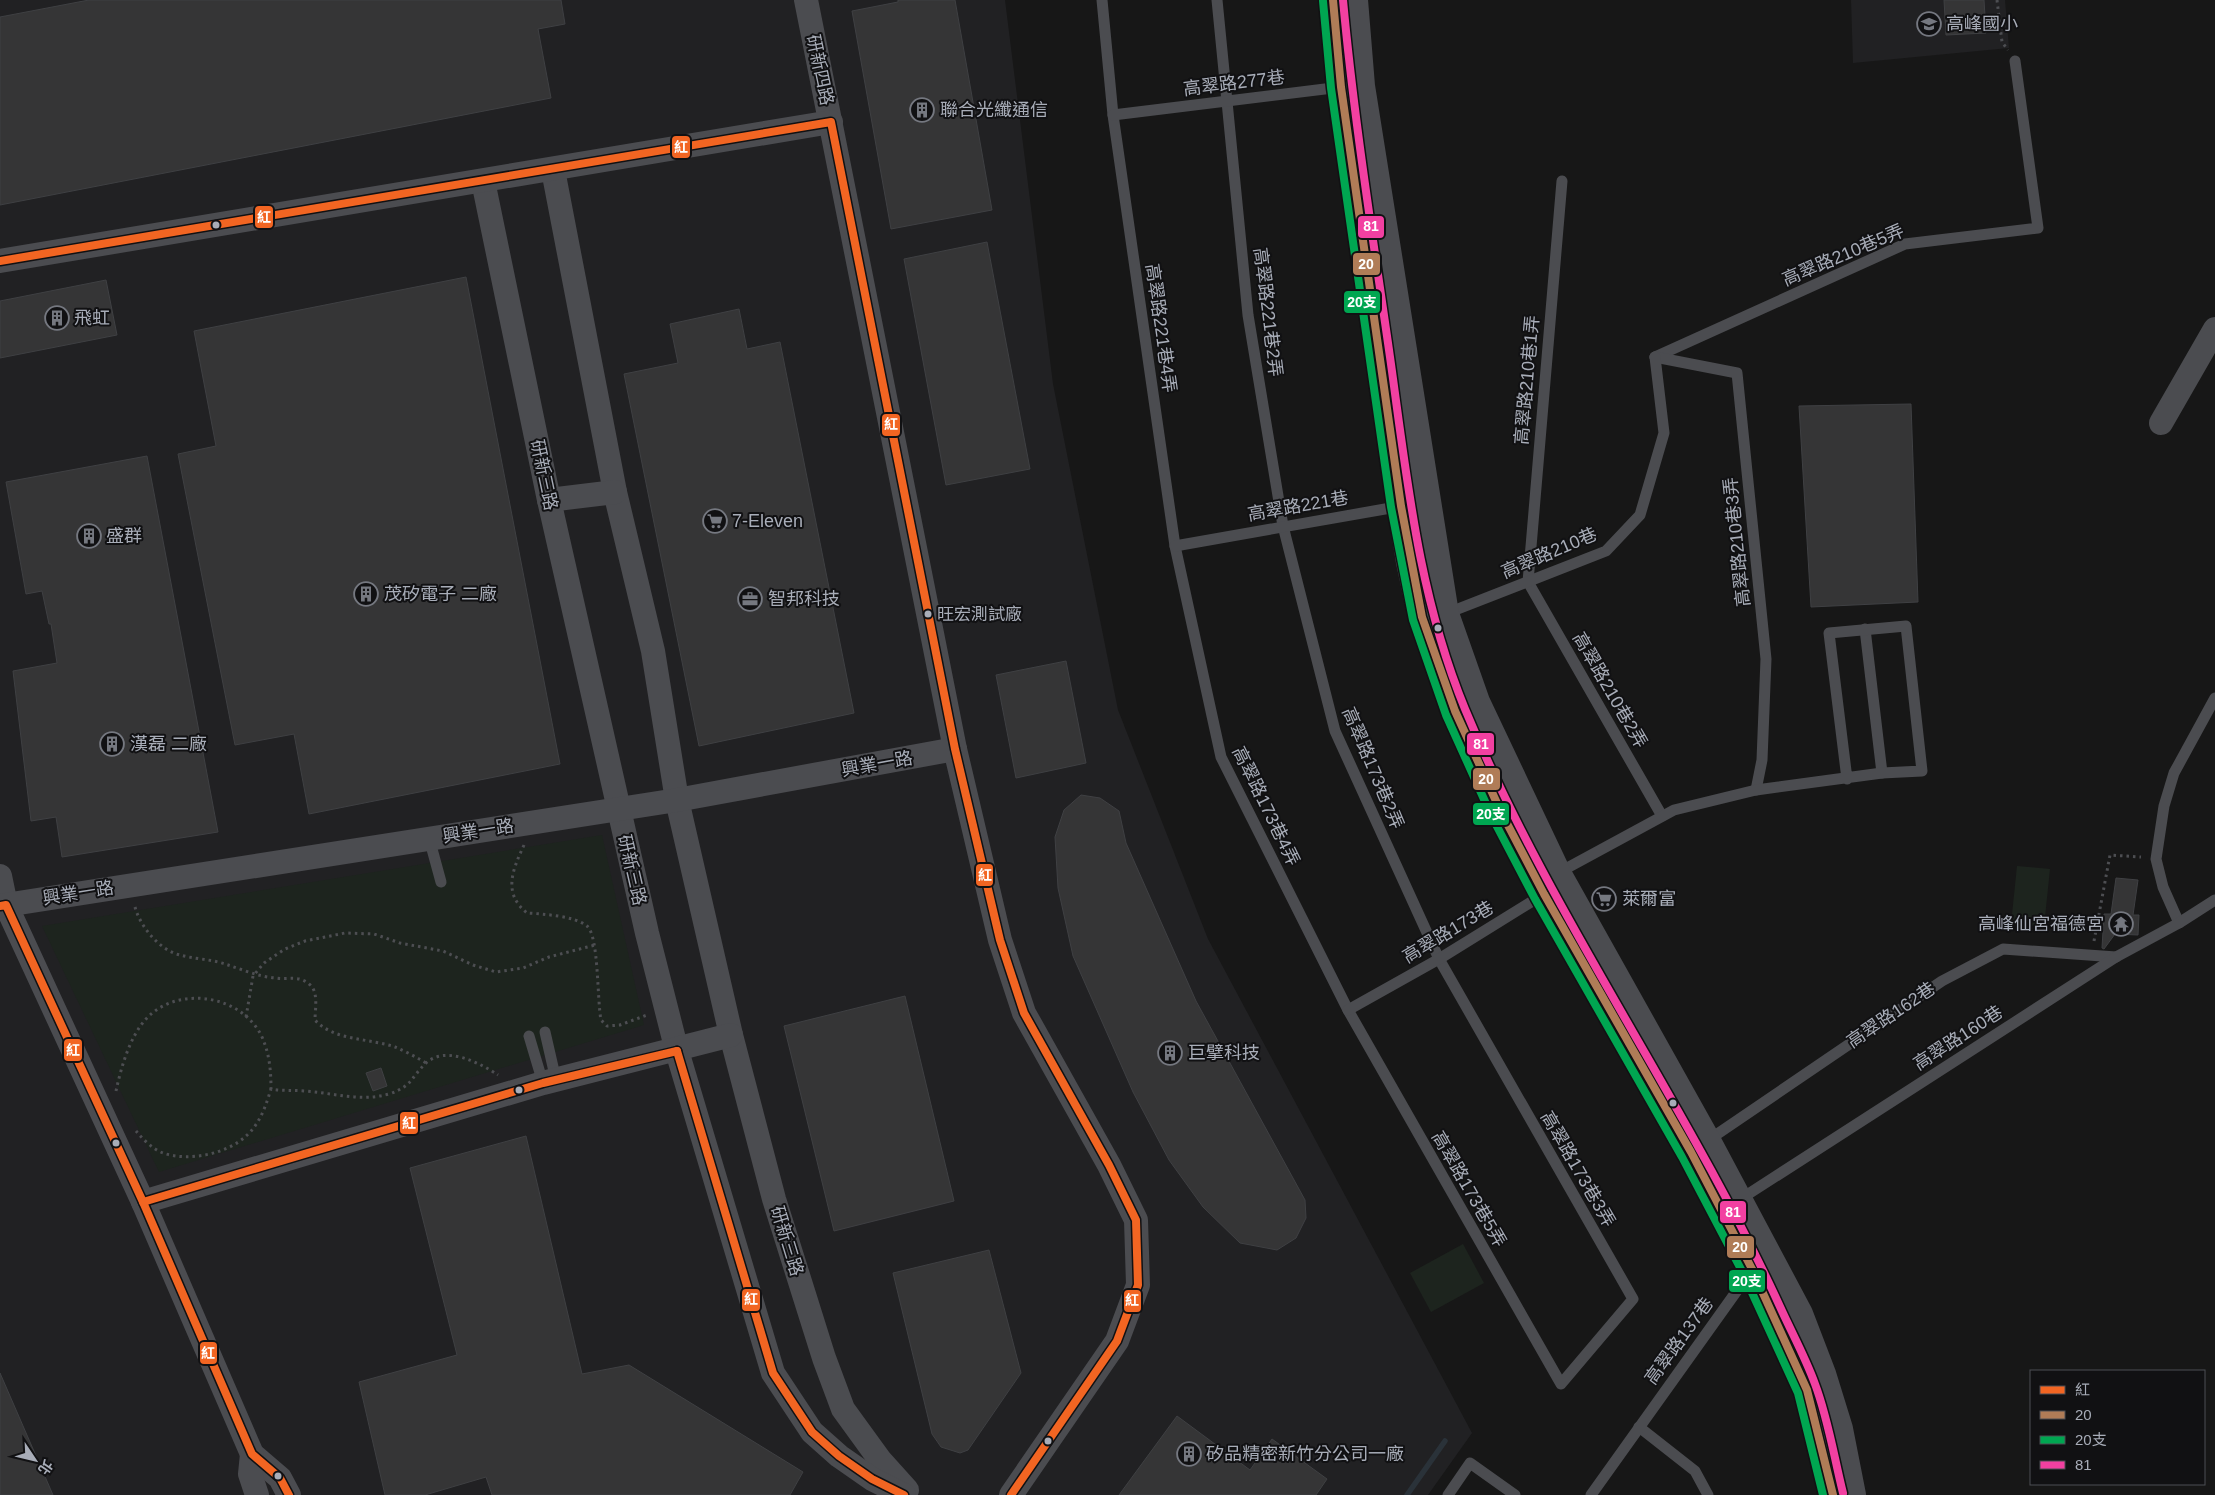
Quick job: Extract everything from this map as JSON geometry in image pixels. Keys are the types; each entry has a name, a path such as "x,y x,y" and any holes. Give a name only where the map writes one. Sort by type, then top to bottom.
{"street":[{"name":"研新四路","path":"806,0 955,749 1000,940 1024,1013 1109,1165 1136,1220 1138,1285 1117,1341 1012,1495"},
{"path":"1332,0 1351,86 1414,504 1434,615 1476,702 1550,883 1699,1146 1759,1260 1807,1390 1833,1495"},
{"path":"1351,86 1354,0"},
{"path":"0,261 831,122"},
{"name":"研新三路","path":"553,170 615,492 653,651 677,800 731,1035 774,1199 824,1358 843,1409 880,1460 912,1495"},
{"name":"研新三路","path":"483,181 549,500 618,809 677,1051 773,1373 812,1432 852,1465 904,1495"},
{"path":"2161,423 2215,329"},
{"path":"549,500 615,492"},
{"name":"興業一路","path":"3,905 677,800 955,749"},
{"path":"0,876 3,905 143,1202 252,1454 280,1478 289,1495"},
{"path":"143,1202 550,1082 677,1051 731,1035"},
{"path":"1759,1260 1800,1314 1822,1374 1839,1429 1852,1495"},
{"path":"252,1454 250,1474 257,1495"}],"lane":[{"name":"高翠路221巷4弄","path":"1102,0 1113,115 1175,546"},
{"name":"高翠路221巷2弄","path":"1217,0 1248,315 1283,526"},
{"name":"高翠路210巷5弄","path":"1655,358 1905,244 2038,228 2015,61"},
{"name":"高翠路277巷","path":"1113,115 1351,86"},
{"name":"高翠路210巷1弄","path":"1528,582 1562,181"},
{"name":"高翠路210巷","path":"1434,615 1528,582 1606,551 1640,515 1664,434 1655,358"},
{"name":"高翠路210巷3弄","path":"1655,358 1737,373 1766,659 1762,760 1756,790"},
{"name":"高翠路221巷","path":"1175,546 1414,504"},
{"name":"高翠路173巷2弄","path":"1283,526 1335,731 1439,959"},
{"name":"高翠路173巷4弄","path":"1175,546 1221,758 1348,1010"},
{"name":"高翠路210巷2弄","path":"1528,582 1662,816"},
{"name":"高翠路173巷","path":"1348,1010 1439,959 1550,883 1674,810 1756,790 1882,773 1922,770 1906,626 1865,629"},
{"path":"1847,779 1829,633 1865,629 1882,773"},
{"path":"2179,923 2163,887 2156,859 2164,806 2174,772 2215,698"},
{"path":"429,838 441,882"},
{"name":"高翠路160巷","path":"1730,1206 2116,957 2179,923 2215,900"},
{"name":"高翠路162巷","path":"1699,1146 1942,981 2003,950 2116,957"},
{"name":"高翠路173巷3弄","path":"1439,959 1632,1299 1560,1384"},
{"name":"高翠路173巷5弄","path":"1348,1010 1560,1384"},
{"path":"545,1032 550,1082"},
{"path":"529,1036 550,1082"},
{"name":"高翠路137巷","path":"1591,1495 1759,1260"},
{"path":"1639,1427 1695,1471 1708,1495"},
{"path":"1448,1495 1470,1463 1514,1495"}],"path":[{"path":"1997,0 2002,42 2015,61"},
{"path":"525,838 511,877 515,899 527,912 565,917 587,926 596,945 601,1020 607,1026 620,1026 648,1015"},
{"path":"2091,956 2110,855 2156,859"},
{"path":"134,904 138,917 164,948 179,955 224,963 277,978 291,977 310,984 315,993 315,1020 321,1027 340,1035 395,1047 426,1063"},
{"path":"246,1017 255,973 264,963 285,949 305,941 346,933 374,934 400,943 444,951 473,965 496,972 523,968 549,957 596,945"},
{"path":"115,1094 132,1040 144,1020 161,1006 175,1001 195,998 221,1002 246,1017 259,1032 267,1051 271,1070 271,1088 265,1108 247,1136 233,1145 214,1152 193,1156 162,1152 141,1137 130,1125"},
{"path":"271,1088 350,1098 389,1094 406,1086 426,1063 433,1058 459,1057 482,1065 500,1076"}],"shaded area":[{"path":"0,0 1005,0 1053,384 1118,710 1208,939 1472,1433 1428,1495 0,1495"},
{"name":"高峰國小","path":"1851,0 2005,0 2009,48 1853,63"},
{"path":"602,835 644,1025 159,1172 42,926"},
{"path":"2017,866 2050,869 2044,927 2011,924"},
{"path":"1463,1244 1484,1283 1431,1312 1410,1273"}],"building":[{"path":"89,0 561,0 565,24 538,29 551,98 0,205 0,17"},
{"name":"聯合光纖通信","path":"898,0 955,0 992,210 891,229 852,11 898,2"},
{"path":"1944,0 1984,0 1986,33 1946,35"},
{"path":"987,242 1030,469 946,485 904,259"},
{"name":"茂矽電子 二廠","path":"466,277 560,764 309,814 294,734 235,745 178,454 216,446 194,331"},
{"name":"飛虹","path":"106,280 117,335 0,358 0,301"},
{"name":"智邦科技","path":"739,309 747,349 780,342 854,713 699,746 624,374 678,363 670,324"},
{"path":"1911,404 1918,602 1811,607 1799,406"},
{"name":"漢磊 二廠","path":"147,456 218,832 62,857 56,817 31,821 13,671 57,663 51,624 49,624 42,591 26,594 6,482"},
{"path":"1066,661 1086,763 1016,778 996,675"},
{"name":"巨擘科技","path":"1081,795 1100,798 1119,811 1126,843 1196,1001 1305,1200 1306,1218 1296,1238 1277,1250 1240,1243 1203,1207 1169,1160 1133,1092 1073,956 1058,888 1055,837 1064,810"},
{"path":"2116,878 2138,880 2133,915 2139,915 2138,935 2115,934 2104,949 2102,948 2104,914 2111,914"},
{"path":"905,996 954,1201 834,1231 784,1026"},
{"path":"381,1068 387,1086 373,1091 366,1073"},
{"path":"526,1136 582,1374 629,1365 803,1472 790,1495 492,1495 486,1477 425,1495 385,1495 359,1382 457,1355 410,1168"},
{"path":"989,1250 1021,1373 968,1450 960,1453 941,1447 932,1434 893,1273"},
{"path":"0,1373 53,1495 0,1495"},
{"name":"矽品精密新竹分公司一廠","path":"1177,1416 1250,1470 1272,1439 1327,1479 1316,1495 1119,1495"}],"waterway":[{"path":"1407,1495 1445,1441"}],"transit line":[{"name":"20","path":"1333,0 1341,87 1401,506 1422,617 1455,711 1501,812 1544,894 1691,1152 1752,1269 1807,1390 1833,1495"},
{"name":"81","path":"1343,0 1358,134 1416,536 1436,623 1449,666 1465,709 1500,787 1538,863 1705,1159 1745,1234 1799,1347 1824,1410 1843,1493"},
{"name":"20支","path":"1323,1 1331,88 1391,507 1413,620 1446,715 1492,817 1535,899 1682,1157 1743,1273 1798,1393 1823,1495"},
{"name":"紅","path":"0,261 831,122 955,749 1000,940 1024,1013 1109,1165 1136,1220 1138,1285 1117,1341 1011,1495"},
{"name":"紅","path":"0,906 6,905 143,1202 252,1454 280,1478 289,1495"},
{"name":"紅","path":"677,1051 773,1373 812,1432 839,1456 872,1479 904,1495"},
{"name":"紅","path":"143,1202 543,1083 677,1051"}],"place":[{"name":"高峰國小","path":"1929,24"},
{"name":"聯合光纖通信","path":"922,110"},
{"name":"飛虹","path":"57,318"},
{"name":"7-Eleven","path":"715,521"},
{"name":"盛群","path":"89,536"},
{"name":"茂矽電子 二廠","path":"366,594"},
{"name":"智邦科技","path":"750,599"},
{"name":"旺宏測試廠","path":"928,614"},
{"name":"漢磊 二廠","path":"112,744"},
{"name":"萊爾富","path":"1604,899"},
{"name":"高峰仙宮福德宮","path":"2121,924"},
{"name":"巨擘科技","path":"1170,1053"},
{"name":"矽品精密新竹分公司一廠","path":"1189,1454"}]}
